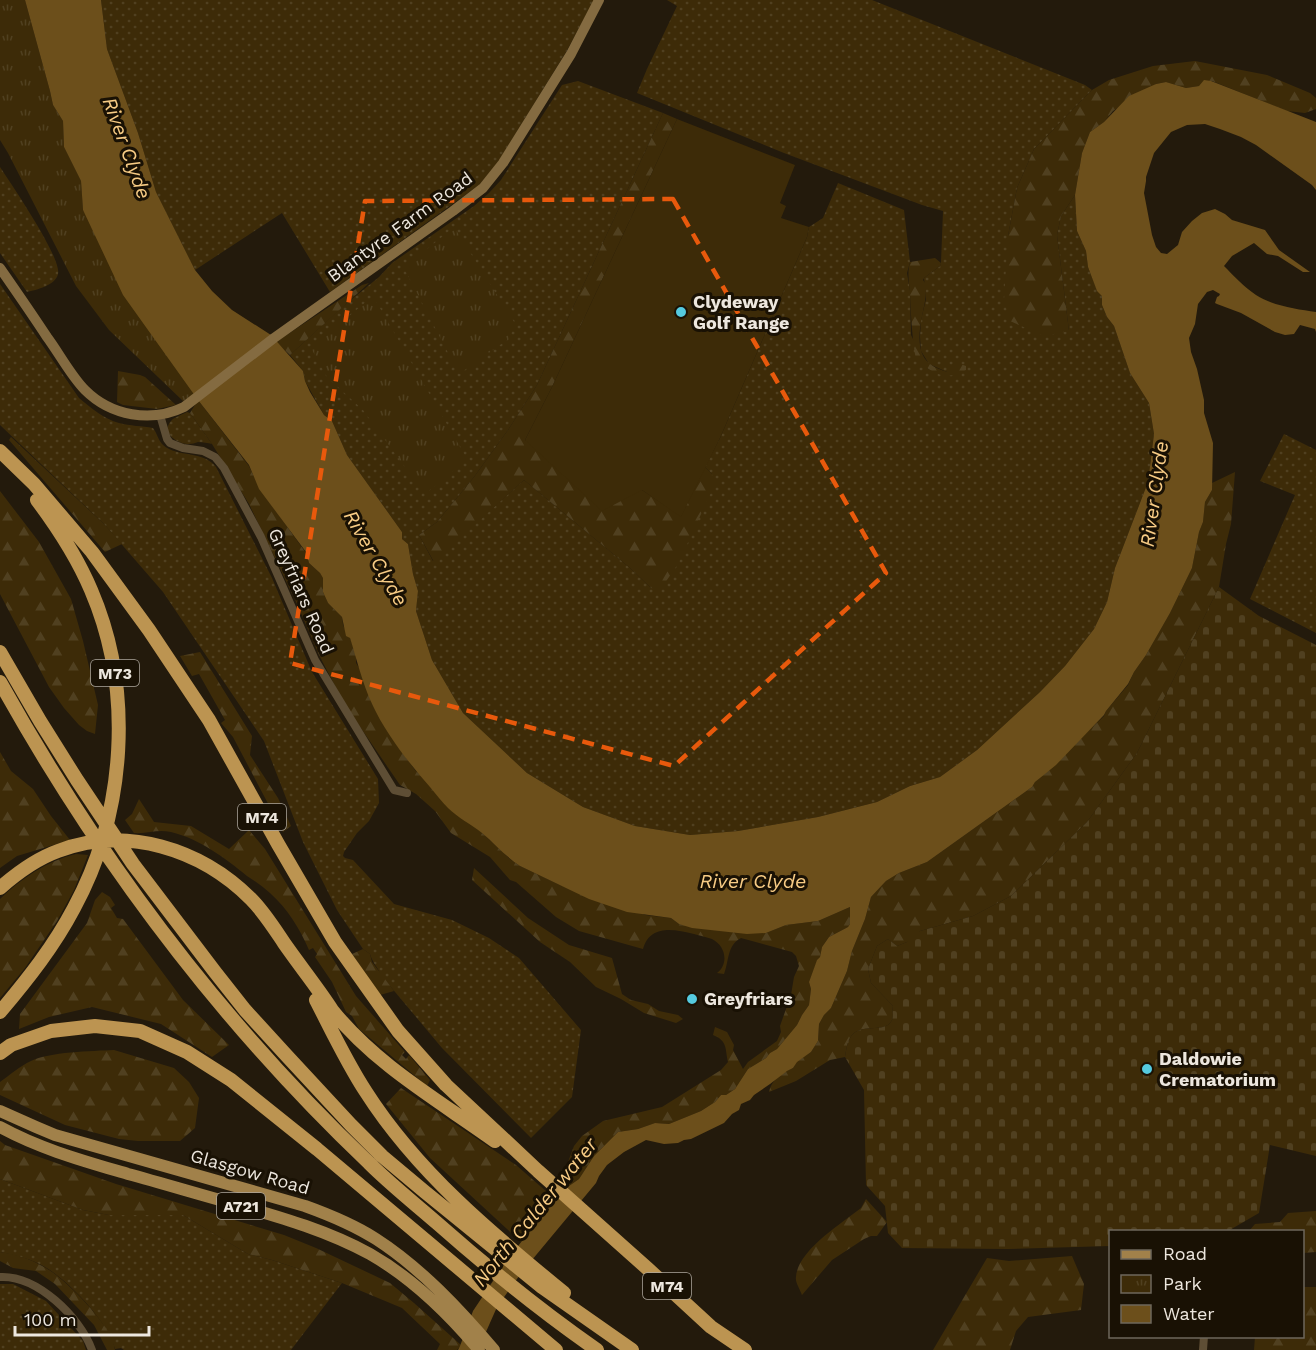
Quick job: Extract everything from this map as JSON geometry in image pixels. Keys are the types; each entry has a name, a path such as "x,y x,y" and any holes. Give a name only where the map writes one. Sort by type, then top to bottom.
{"highway":[{"name":"M74","path":"0,451 34,484 92,552 149,630 209,720 335,942 398,1031 446,1085 553,1185 711,1327 745,1350"},
{"name":"M73","path":"0,458 28,489 53,523 72,552 92,592 115,672 119,717 116,777 106,828 93,867 60,933 43,959 0,1012"},
{"name":"M74","path":"0,652 76,780 133,864 245,1010 321,1094 382,1156 633,1350"},
{"path":"0,682 54,775 118,870 186,963 234,1021 319,1114 369,1164 488,1268 597,1350"},
{"name":"M74","path":"0,888 24,869 57,851 93,842 128,841 160,846 193,857 226,877 246,894 266,916 342,1023 361,1041 409,1082 538,1171"},
{"name":"M74","path":"284,943 366,1093 425,1168 472,1214 510,1256"},
{"path":"0,1053 11,1045 51,1030 95,1026 140,1031 187,1052 231,1080 317,1149 554,1348"}],"main road":[{"name":"Blantyre Farm Road","path":"160,415 184,407 274,338 453,211 487,184 503,163 571,54 599,0"},
{"path":"0,268 86,390 101,402 117,410 140,416 160,415"},
{"name":"Glasgow Road","path":"0,1111 66,1138 325,1213 360,1230 392,1250 424,1277 462,1321"},
{"name":"Glasgow Road","path":"0,1127 16,1136 70,1157 297,1223 333,1237 371,1255 462,1321"},
{"name":"A721","path":"462,1321 488,1348"}],"street":[{"name":"Greyfriars Road","path":"160,415 170,443 203,451 215,457 224,468 261,537 315,660 393,790 407,794"},
{"path":"0,1277 12,1276 47,1293 65,1310 87,1337 92,1350"}],"highlighted area":[{"path":"673,199 886,573 674,766 290,663 365,201"}],"green space":[{"path":"0,0 25,0 53,105 63,121 64,147 81,181 83,210 194,394 183,401 109,330 76,286 0,140"},
{"path":"101,0 594,0 566,52 498,162 479,185 330,292 282,213 195,270 156,192 138,133 107,49"},
{"path":"667,0 872,0 1085,85 1092,90 1034,149 1017,188 1008,236 1069,331 1057,235 1061,216 1075,195 1077,231 1086,251 1088,267 1097,290 1102,295 1102,305 1114,326 1130,373 1149,403 1154,434 1148,482 1115,568 1107,602 1094,629 1065,666 1040,692 977,750 940,777 910,786 877,802 818,817 738,831 690,835 635,826 583,807 527,773 463,713 432,660 416,611 418,591 408,544 402,539 402,532 347,455 332,421 324,415 305,381 303,371 290,355 392,263 489,193 501,180 562,85 578,81 663,113 537,385 474,477 437,522 419,535 433,561 524,480 651,588 712,474 705,467 720,438 807,237 809,227 823,218 838,183 904,210 910,262 907,273 910,291 911,335 928,369 947,372 929,364 921,351 920,337 926,299 924,278 941,263 943,211 784,153 637,93 677,6"},
{"path":"1195,61 1267,75 1310,93 1316,98 1316,109 1305,113 1287,111 1212,81 1186,88 1166,82 1156,84 1113,111 1104,122 1090,132 1082,153 1075,195 1061,216 1057,235 1069,331 1044,336 1010,321 1004,300 1008,236 1017,188 1034,149 1092,90 1109,80 1153,66"},
{"path":"663,113 677,119 525,440 642,490 681,516 705,467 712,474 714,486 678,564 660,590 651,588 524,480 434,562 419,535 437,522 474,477 537,385"},
{"name":"Clydeway Golf Range","path":"677,119 795,165 780,203 786,206 781,218 809,227 807,237 720,438 681,517 642,490 602,511 525,440"},
{"path":"0,167 35,221 57,266 58,274 54,281 27,292 0,253"},
{"path":"454,227 516,325 507,340 459,374 404,268"},
{"path":"935,258 941,263 940,266 923,280 926,294 920,343 924,358 934,367 947,372 960,364 966,366 966,370 959,374 946,376 928,369 916,360 912,327 908,278 910,262"},
{"path":"369,283 290,355 276,342 362,285"},
{"path":"0,284 79,398 108,419 127,425 153,428 161,443 169,449 204,458 216,467 272,578 312,672 378,779 379,803 369,821 357,833 343,856 353,860 394,904 452,920 489,938 519,958 581,1030 572,1097 531,1138 442,1048 380,974 370,954 363,949 337,910 303,842 264,741 163,592 104,524 0,425"},
{"path":"373,296 467,459 425,494 363,410 327,377 311,348"},
{"path":"118,371 145,377 176,405 157,409 123,405 117,402"},
{"path":"198,400 249,466 260,489 306,553 309,563 324,579 323,592 328,603 342,617 372,704 394,741 415,770 510,859 560,885 645,915 671,918 679,924 766,933 786,925 818,921 850,907 848,927 829,937 822,947 809,982 811,989 809,1005 797,1025 777,1049 748,1069 735,1089 726,1095 721,1095 701,1111 669,1124 655,1123 638,1129 618,1132 594,1156 579,1179 569,1186 559,1178 565,1170 574,1146 582,1136 603,1121 662,1107 721,1070 728,1062 724,1043 713,1035 715,1027 727,1032 743,1069 748,1062 777,1041 799,966 796,956 792,952 741,938 731,949 724,974 717,973 723,965 723,950 712,939 664,930 651,935 643,949 579,931 556,917 516,882 510,880 490,857 451,833 435,811 416,794 400,785 345,705 319,655 249,504 190,413"},
{"path":"187,412 212,444 198,442 185,444 169,434 168,425 171,421"},
{"path":"1284,434 1316,450 1316,633 1250,599 1295,495 1260,481"},
{"path":"11,437 104,524 122,544 105,552 9,440"},
{"path":"1235,472 1231,524 1219,587 1137,753 1087,822 1011,896 973,916 920,931 907,942 897,946 888,939 877,946 868,969 871,983 893,1006 892,1020 884,1027 859,1030 854,1033 848,1042 845,1057 830,1060 796,1081 769,1092 775,1080 811,1052 818,1041 819,1024 831,1008 847,971 871,897 886,881 927,862 1032,787 1104,716 1128,685 1170,613 1192,568 1203,522 1205,502 1212,490 1212,483"},
{"path":"0,491 39,542 71,599 98,705 95,734 79,725 49,687 0,594"},
{"path":"1219,587 1259,616 1316,645 1316,1156 1270,1145 1259,1213 1230,1230 1109,1230 1109,1246 1008,1249 902,1248 888,1233 885,1206 866,1185 864,1090 845,1057 848,1042 854,1033 859,1030 884,1027 893,1018 893,1006 871,983 868,969 877,946 888,939 897,946 907,942 910,935 973,916 1011,896 1087,822 1137,753"},
{"path":"200,652 252,736 250,755 278,798 291,826 283,832 233,737 221,723 225,720 199,674 192,676 180,656"},
{"path":"0,752 11,771 33,789 70,840 17,856 0,868"},
{"path":"139,799 154,822 191,826 229,849 249,830 265,849 356,996 405,1052 402,1055 406,1059 409,1055 430,1080 427,1086 359,1029 352,1016 346,1012 332,982 315,957 317,954 313,948 309,950 292,919 270,893 221,856 192,839 166,831 134,833 125,820 132,814"},
{"path":"76,854 88,855 74,890 57,921 25,968 0,998 0,899 35,871"},
{"path":"474,868 528,918 569,945 612,958 622,994 631,1000 648,1004 659,1011 678,1015 683,1019 676,1023 644,1013 596,987 570,962 540,942 472,880"},
{"path":"102,892 110,897 115,905 111,908 117,918 123,919 183,1000 229,1045 212,1057 161,1024 92,1007 49,1017 19,1029 20,1014 87,923 95,900"},
{"path":"363,949 370,954 372,962 394,991 380,995 352,954"},
{"path":"114,1050 174,1068 189,1082 199,1098 195,1128 180,1141 119,1139 65,1125 0,1095 0,1082 31,1061 71,1052"},
{"path":"401,1088 516,1165 555,1199 521,1242 430,1158 386,1104"},
{"path":"0,1141 5,1145 116,1184 284,1235 316,1248 390,1283 461,1345 457,1350 437,1350 440,1344 402,1308 342,1283 248,1254 183,1215 109,1215 83,1210 0,1179"},
{"path":"0,1179 83,1210 109,1215 183,1215 248,1254 342,1283 291,1350 115,1349 105,1327 65,1282 35,1262 0,1252"},
{"path":"866,1199 887,1222 877,1236 864,1239 832,1260 802,1295 796,1279 798,1267 804,1257 822,1238 861,1208"},
{"path":"1316,1211 1316,1252 1304,1253 1304,1230 1250,1230 1255,1224 1280,1222 1288,1213"},
{"path":"0,1252 34,1262 62,1280 102,1322 109,1332 115,1350 107,1350 94,1325 55,1284 36,1271 13,1268 0,1261"},
{"path":"1072,1256 1084,1284 1081,1310 1028,1317 1016,1331 1010,1350 933,1350 987,1258 1009,1261"},
{"path":"0,1284 13,1284 46,1301 83,1341 86,1350 0,1350"},
{"path":"1304,1287 1316,1287 1316,1350 1254,1350 1255,1338 1304,1338"}],"water":[{"name":"River Clyde","path":"25,0 101,0 107,49 138,133 156,192 195,270 232,310 271,335 303,371 310,392 324,415 332,421 347,455 402,532 402,539 408,544 418,591 416,611 432,660 463,713 527,773 583,807 635,826 690,835 738,831 818,817 877,802 910,786 940,777 977,750 1065,666 1094,629 1107,602 1115,568 1148,482 1154,434 1149,403 1130,373 1114,326 1102,305 1102,296 1097,291 1088,267 1086,251 1077,231 1075,195 1082,153 1090,132 1104,122 1129,96 1156,84 1166,82 1186,88 1199,86 1204,80 1316,122 1316,190 1256,145 1205,124 1187,125 1171,132 1154,153 1146,177 1144,193 1152,235 1161,253 1167,254 1178,245 1182,232 1192,221 1202,213 1215,209 1232,220 1265,230 1279,250 1310,272 1303,272 1278,256 1267,254 1254,243 1232,256 1224,266 1247,288 1263,299 1316,312 1316,332 1315,329 1300,325 1294,334 1285,335 1275,332 1241,313 1215,303 1220,294 1213,290 1207,292 1198,304 1195,324 1189,338 1204,400 1204,413 1213,443 1212,490 1205,502 1203,522 1192,568 1170,613 1128,684 1104,715 1032,787 927,862 886,881 871,897 847,971 831,1008 819,1024 818,1041 811,1052 750,1100 741,1104 739,1110 724,1123 678,1143 664,1144 646,1140 607,1165 596,1183 522,1272 497,1307 478,1350 458,1350 473,1311 507,1260 555,1199 579,1179 594,1156 618,1132 638,1129 655,1123 669,1124 701,1111 721,1095 726,1095 735,1089 748,1069 777,1049 797,1025 809,1005 811,989 809,982 822,947 829,937 848,927 850,907 818,921 786,925 766,933 747,934 692,928 679,924 671,918 627,912 589,899 520,866 446,806 406,758 372,704 350,638 346,636 342,617 328,603 323,592 323,578 320,573 309,563 306,552 259,489 249,465 198,400 123,295 83,210 81,181 64,147 63,121 53,105"}],"place":[{"name":"Clydeway Golf Range","path":"681,312"},
{"name":"Greyfriars","path":"692,999"},
{"name":"Daldowie Crematorium","path":"1147,1069"}],"water label":[{"name":"North Calder water","path":"535,1212"}]}
